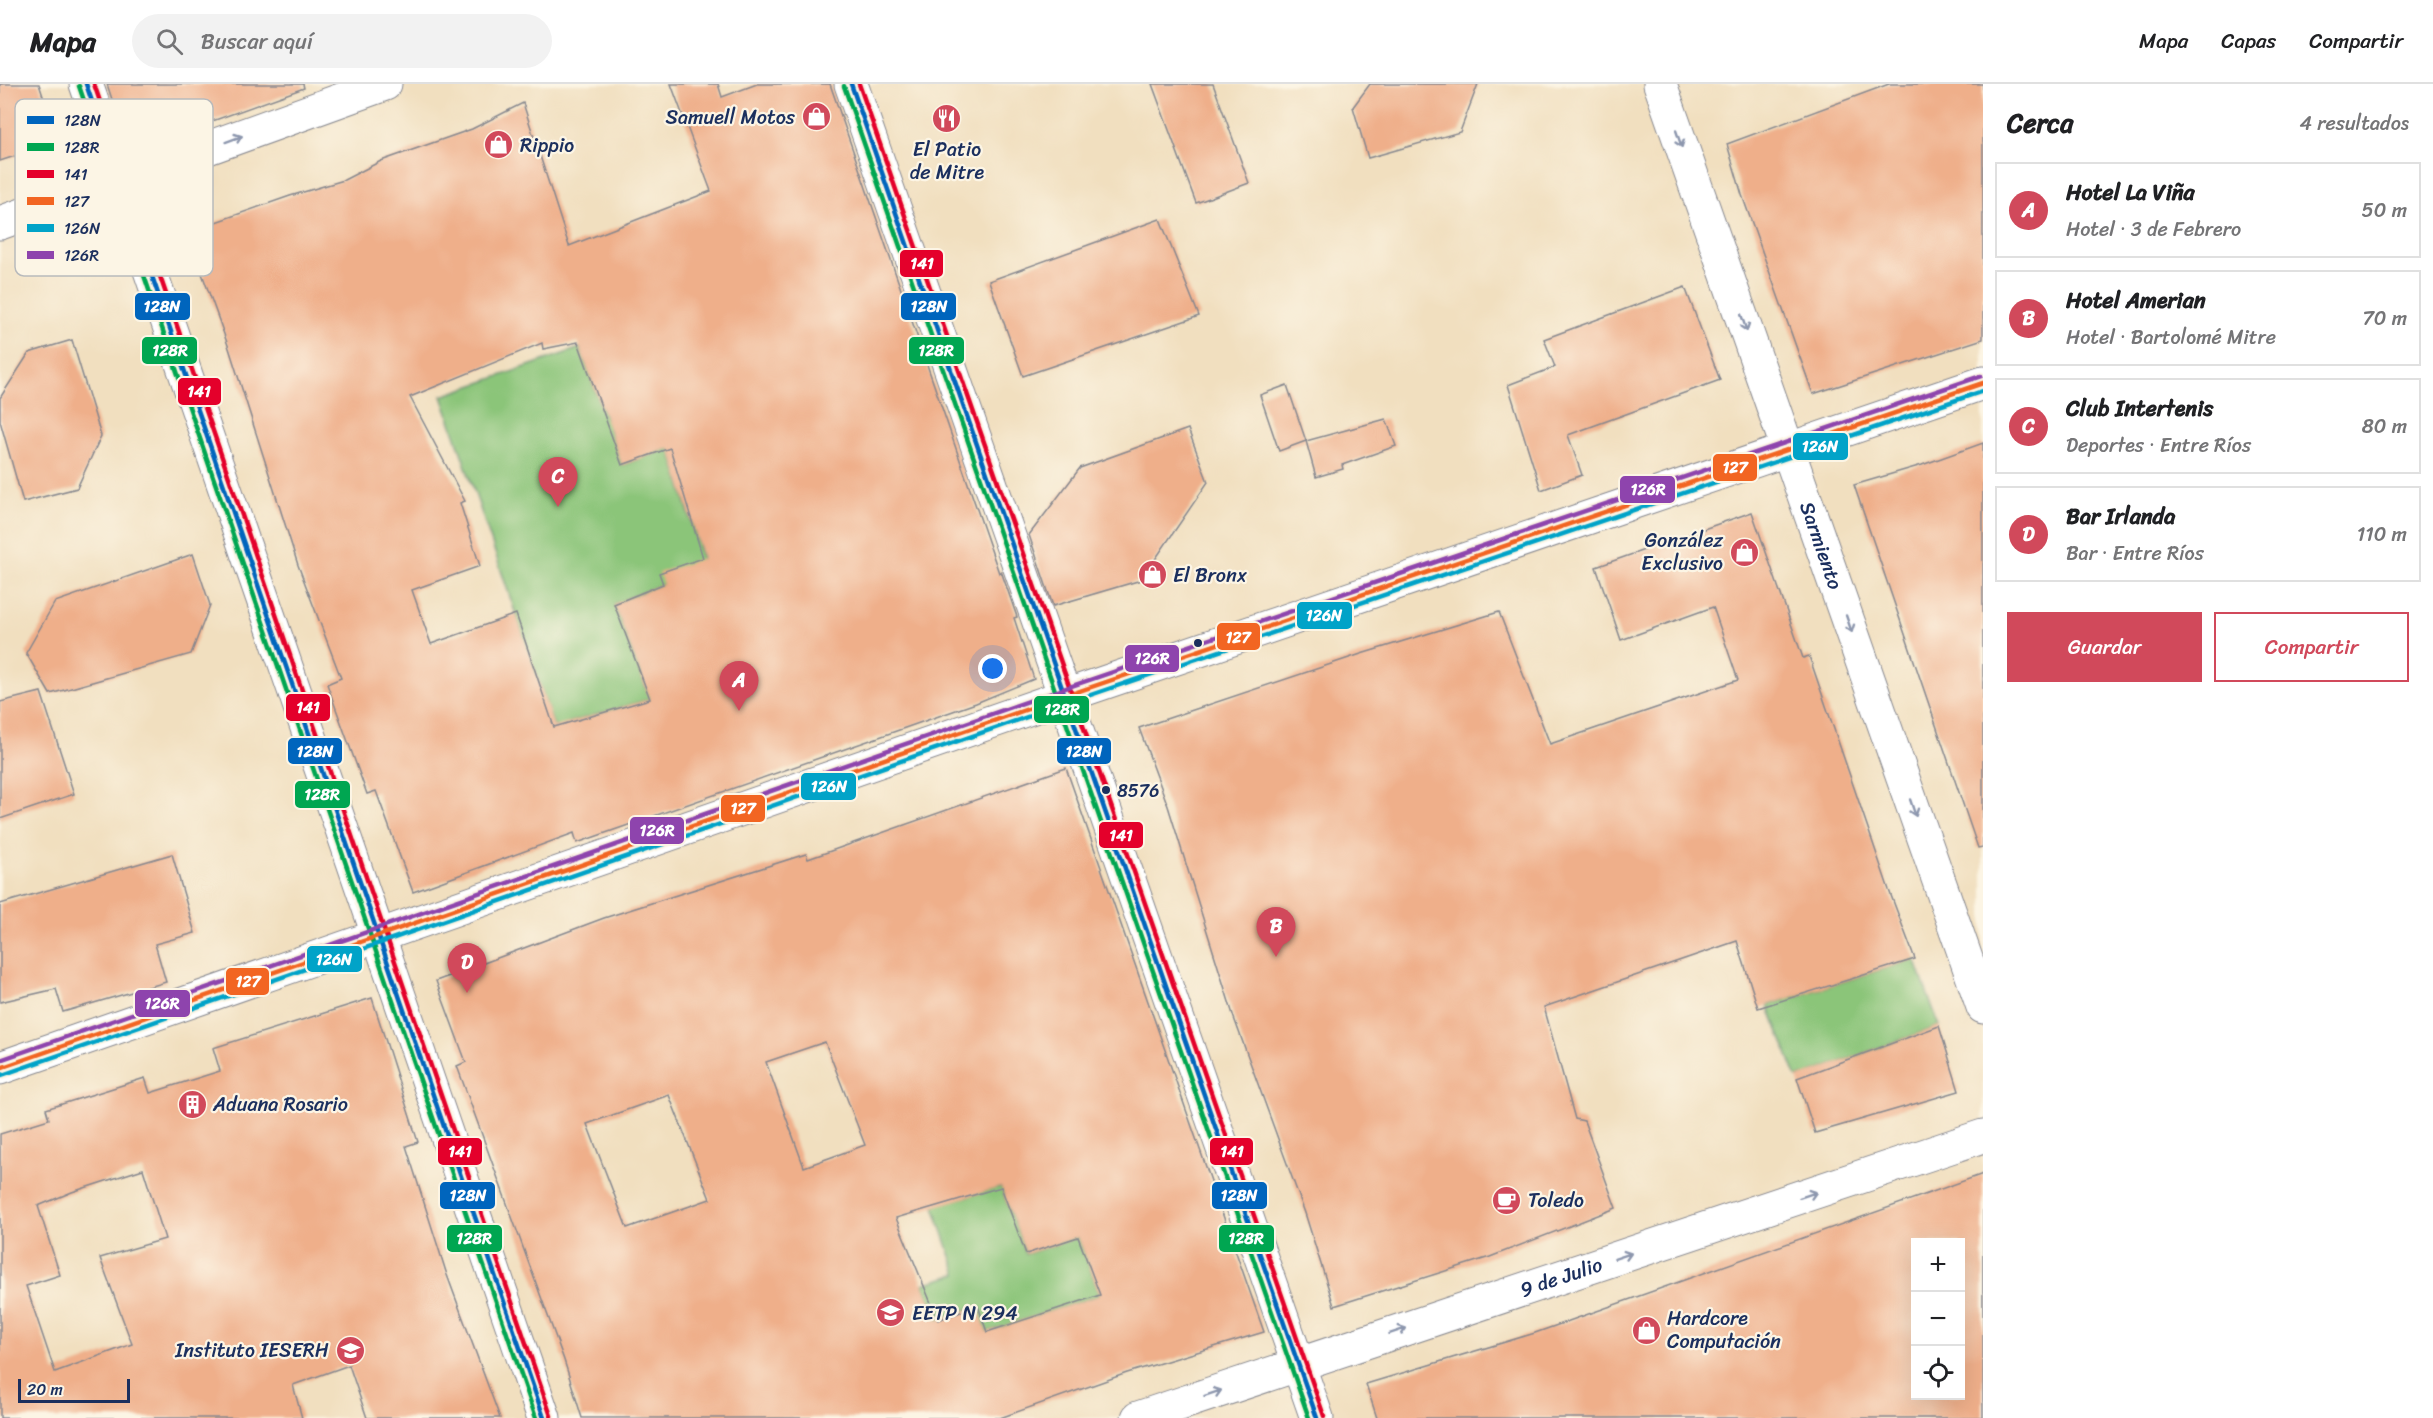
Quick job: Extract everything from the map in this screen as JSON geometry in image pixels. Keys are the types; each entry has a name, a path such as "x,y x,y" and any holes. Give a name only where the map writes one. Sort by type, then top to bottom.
{"street":[{"path":"86,84 91,99"},
{"path":"213,146 385,84"},
{"path":"852,84 1317,1418"},
{"name":"Sarmiento","path":"1660,84 1983,1006"},
{"path":"0,223 15,218"},
{"path":"153,276 544,1418"},
{"path":"0,1068 1065,696 1983,383"},
{"name":"9 de Julio","path":"1138,1418 1983,1136"}],"green space":[{"path":"580,348 622,465 670,448 702,559 663,584 614,604 650,699 554,727 442,396"},
{"path":"1915,959 1939,1026 1797,1078 1768,1005"},
{"path":"1001,1187 1026,1254 1078,1237 1100,1295 987,1332 977,1306 938,1320 923,1284 957,1274 934,1206"}],"building":[{"path":"0,84 39,84 44,99 15,99 15,156 0,161"},
{"path":"107,84 303,84 304,88 213,121 213,99 112,99"},
{"path":"671,84 718,84 722,97 757,84 830,84 999,573 1001,571 1017,617 1014,618 1034,679 976,703 577,843 574,833 413,892 376,791 367,794 327,684 341,678 298,565 229,348 203,276 213,276 213,223 344,180 381,161 472,129 523,103 569,246 711,191","holes":["578,342 622,465 670,448 703,558 659,573 663,584 614,604 650,699 554,727 516,614 431,644 412,590 480,566 460,503 465,501 410,397 542,343 543,349"]},
{"path":"1152,84 1213,84 1249,183 1196,203"},
{"path":"1370,84 1478,84 1460,132 1368,158 1353,107"},
{"path":"1889,84 1983,84 1983,339 1813,394 1742,195 1727,144"},
{"path":"1160,219 1199,316 1023,376 989,281"},
{"path":"1685,287 1720,380 1568,435 1582,475 1541,490 1508,385 1555,367 1544,339"},
{"path":"72,340 101,436 77,488 23,502 0,421 0,398 29,353"},
{"path":"1287,385 1306,441 1279,451 1260,395"},
{"path":"1386,419 1396,446 1342,465 1343,469 1316,477 1306,441"},
{"path":"1188,429 1208,482 1141,580 1053,606 1029,535 1080,468"},
{"path":"1983,443 1983,847 1978,848 1854,485 1922,465"},
{"path":"1752,512 1803,658 1809,656 1915,959 1758,1008 1737,941 1544,1007 1575,1119 1584,1121 1616,1208 1490,1257 1334,1306 1305,1213 1234,1018 1168,806 1139,728 1361,654 1499,612 1550,744 1738,680 1713,607 1621,640 1596,567"},
{"path":"193,554 210,605 191,654 50,694 26,653 55,602"},
{"path":"41,692 74,794 0,819 0,702"},
{"path":"1066,768 1264,1332 1127,1373 1000,1418 582,1418 564,1360 457,1066 466,1062 436,981 604,918 806,854 808,859","holes":["825,1042 865,1145 804,1167 766,1062","669,1095 710,1199 627,1228 587,1124","1001,1187 1026,1254 1078,1237 1100,1295 987,1332 978,1306 938,1320 896,1218"]},
{"path":"172,854 195,933 155,944 166,982 63,1012 56,989 0,1002 0,904"},
{"path":"372,998 418,1142 406,1146 447,1275 500,1418 367,1418 349,1365 293,1385 302,1418 0,1418 0,1134 49,1119 46,1109 145,1078 150,1093 220,1071 213,1048","holes":["143,1169 165,1239 100,1258 132,1344 55,1372 26,1286 60,1275 38,1206 72,1192"]},
{"path":"1939,1026 1959,1091 1815,1133 1797,1078"},
{"path":"1983,1174 1983,1418 1377,1418 1366,1384 1535,1333"}],"transit line":[{"name":"128N","path":"86,84 91,99"},
{"name":"141","path":"94,84 99,99"},
{"name":"128N","path":"851,84 1317,1418"},
{"name":"141","path":"859,84 1324,1416"},
{"name":"128R","path":"79,86 83,99"},
{"name":"128R","path":"844,86 1309,1418"},
{"name":"128R","path":"144,276 536,1418"},
{"name":"128N","path":"152,276 544,1418"},
{"name":"141","path":"160,276 551,1416"},
{"name":"126R","path":"0,1060 1063,689 1981,376"},
{"name":"127","path":"0,1068 1065,696 1983,383"},
{"name":"126N","path":"2,1075 1067,703 1983,391"}],"place":[{"name":"Samuell Motos","path":"816,117"},
{"name":"El Patio de Mitre","path":"947,118"},
{"name":"Rippio","path":"499,145"},
{"name":"Club Intertenis","path":"558,507"},
{"name":"González Exclusivo","path":"1744,552"},
{"name":"El Bronx","path":"1152,575"},
{"name":"Hotel La Viña","path":"739,711"},
{"name":"8576","path":"1106,790"},
{"name":"Hotel Amerian","path":"1276,957"},
{"name":"Bar Irlanda","path":"467,993"},
{"name":"Aduana Rosario","path":"192,1104"},
{"name":"Toledo","path":"1507,1200"},
{"name":"EETP N 294","path":"891,1313"},
{"name":"Hardcore Computación","path":"1646,1330"},
{"name":"Instituto IESERH","path":"350,1350"}]}
